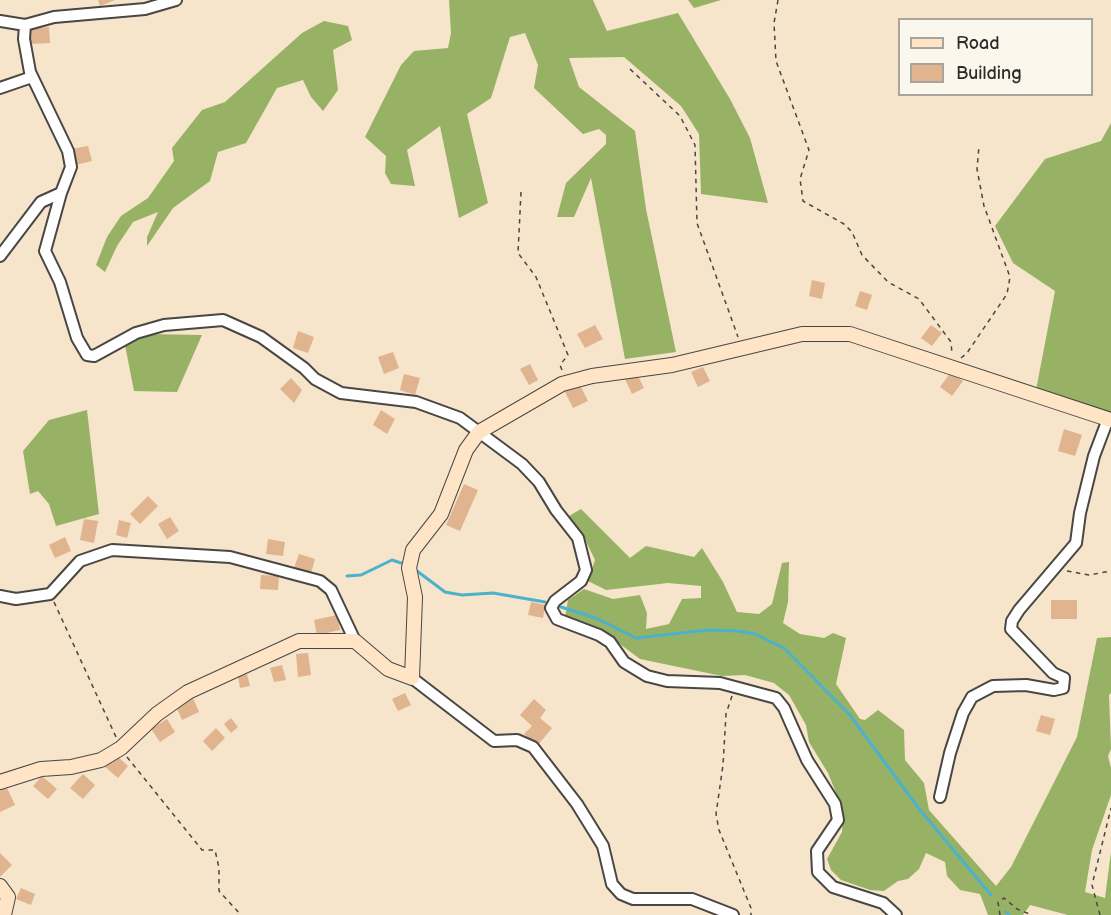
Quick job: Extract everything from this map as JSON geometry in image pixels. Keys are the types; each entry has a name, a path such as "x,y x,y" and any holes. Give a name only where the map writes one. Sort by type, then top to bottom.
{"street":[{"path":"0,21 25,25 54,17 145,9 176,0"},
{"path":"25,25 24,39 33,77 68,151 71,167 61,193 45,251 60,282 77,338 87,355 94,356 136,333 164,325 223,320 261,338 329,388 361,396 416,402 460,418 522,464 539,482 556,510 578,538 586,570 575,587 555,601 551,608 557,619 599,634 610,642 624,662 647,676 667,681 720,683 776,698 784,708 807,760 835,804 838,820 817,851 818,872 833,887 883,903 896,915"},
{"path":"0,88 33,77"},
{"path":"0,256 25,219 41,202 61,193"},
{"path":"412,678 415,597 409,568 413,550 441,514 466,450 479,432 562,384 573,381 672,365 802,334 850,334 1110,420 1094,456 1080,513 1076,543 1012,621 1011,629 1053,673 1064,678 1063,688 1054,690 1026,685 993,686 972,697 963,713 950,753 940,797"},
{"path":"0,596 16,599 50,594 80,561 112,550 230,557 320,581 331,590 355,641 388,669 412,678 494,741 517,740 533,747 577,804 603,846 612,884 621,894 633,899 692,898 733,915"},
{"path":"0,782 41,769 70,767 101,760 121,748 157,714 189,692 256,658 299,641 355,641"},
{"path":"0,886 8,897 4,915"}],"path":[{"path":"778,0 774,23 776,61 809,150 800,179 803,201 844,224 852,232 862,255 888,282 919,298 951,342 953,367"},
{"path":"630,69 680,116 695,145 697,223 741,347"},
{"path":"953,367 967,353 1007,294 1010,277 984,206 977,169 979,146"},
{"path":"521,192 518,253 536,277 568,355 560,365 564,374 573,381"},
{"path":"1054,568 1089,575 1111,571"},
{"path":"50,594 121,748 131,764 202,850 215,850 219,868 219,891 241,915"},
{"path":"735,687 726,714 723,765 716,814 719,830 751,908 751,915"},
{"path":"1100,915 1092,885 1111,808"},
{"path":"1000,915 998,902 1004,898 1017,909 1032,915"}],"green space":[{"path":"449,0 593,0 607,31 678,13 730,99 750,138 768,203 701,194 699,134 681,106 624,57 569,58 579,87 635,131 646,209 676,352 625,359 591,178 574,217 557,217 566,183 606,144 606,135 599,129 583,134 534,88 538,65 525,33 510,37 491,98 467,114 488,203 459,218 440,126 407,150 415,186 391,184 385,173 386,156 365,137 401,65 414,51 448,48 451,33"},
{"path":"688,0 721,0 694,8"},
{"path":"324,21 348,26 352,40 333,50 338,90 323,111 311,97 303,80 277,88 246,143 218,152 210,181 173,208 147,246 147,237 158,212 133,222 117,246 105,272 96,265 107,237 121,216 148,198 174,161 172,148 202,110 225,102 302,33"},
{"path":"1111,123 1111,413 1036,390 1055,291 1013,263 995,226 1045,159 1101,141"},
{"path":"147,334 202,335 177,392 134,391 125,345"},
{"path":"87,410 99,514 56,526 49,504 38,491 30,494 23,451 49,420"},
{"path":"581,509 630,558 646,546 694,557 702,548 723,582 737,612 759,614 772,604 782,563 789,562 788,602 783,623 800,634 824,638 833,633 846,638 836,684 860,719 865,720 878,710 904,730 905,760 924,783 929,810 996,886 1011,867 1077,737 1097,638 1111,637 1111,693 1109,695 1111,749 1108,756 1111,768 1111,795 1092,850 1085,892 1105,898 1111,852 1111,915 1068,915 1030,905 1023,915 988,915 980,894 960,890 947,876 945,862 926,853 919,869 908,879 898,881 884,891 870,890 841,880 831,870 827,859 842,832 843,810 828,773 809,742 806,725 789,695 774,683 745,675 722,676 640,659 601,630 565,617 568,600 584,589 613,599 640,595 647,613 646,629 669,624 682,599 701,598 701,586 668,583 606,590 588,581 595,560 582,533 569,516"}],"building":[{"path":"98,0 115,0 100,6"},
{"path":"49,27 50,43 30,44 29,29"},
{"path":"88,146 92,161 75,165 71,149"},
{"path":"812,280 825,283 822,299 809,296"},
{"path":"860,291 872,295 867,310 855,306"},
{"path":"595,325 603,339 585,348 577,334"},
{"path":"931,325 942,333 932,346 921,338"},
{"path":"298,331 314,337 308,353 293,348"},
{"path":"393,352 399,368 384,374 378,357"},
{"path":"530,364 538,380 529,385 520,369"},
{"path":"703,367 710,381 698,387 691,372"},
{"path":"951,372 963,381 952,396 940,387"},
{"path":"404,374 420,378 415,395 400,390"},
{"path":"637,374 644,388 632,394 625,379"},
{"path":"291,378 302,390 294,403 280,389"},
{"path":"579,383 588,401 573,408 564,390"},
{"path":"381,410 395,419 387,434 373,425"},
{"path":"1064,429 1082,435 1075,456 1058,451"},
{"path":"464,484 478,490 460,531 446,525"},
{"path":"148,496 158,506 140,524 130,514"},
{"path":"170,517 179,531 167,539 158,524"},
{"path":"84,519 98,521 94,543 80,540"},
{"path":"119,520 131,523 127,538 116,535"},
{"path":"65,537 71,551 55,558 49,545"},
{"path":"268,539 285,542 283,556 266,554"},
{"path":"299,554 315,559 311,573 294,568"},
{"path":"261,575 279,576 278,590 260,589"},
{"path":"1051,600 1077,600 1077,619 1051,619"},
{"path":"531,602 545,605 543,618 528,615"},
{"path":"337,615 340,630 317,635 314,620"},
{"path":"308,653 311,675 298,677 296,654"},
{"path":"282,665 286,680 274,682 270,668"},
{"path":"247,674 250,686 240,688 238,676"},
{"path":"405,693 411,705 398,711 392,699"},
{"path":"193,698 199,712 182,720 176,706"},
{"path":"534,699 546,710 540,718 552,728 537,746 524,734 532,726 520,715"},
{"path":"1041,715 1055,719 1050,735 1036,731"},
{"path":"231,718 238,727 231,733 224,724"},
{"path":"167,719 175,732 160,742 151,729"},
{"path":"216,728 225,738 212,751 203,741"},
{"path":"115,754 128,766 118,778 104,766"},
{"path":"83,774 95,785 83,799 70,788"},
{"path":"42,776 57,789 48,799 33,786"},
{"path":"6,786 15,805 0,812 0,789"},
{"path":"0,853 12,865 0,877"},
{"path":"21,888 35,894 31,905 16,899"}],"waterway":[{"path":"347,576 361,575 392,560 401,563"},
{"path":"417,571 445,592 462,595 493,593 545,602"},
{"path":"561,607 596,618 636,638 708,630 738,631 755,634 784,648 849,714 920,810 991,895"},
{"path":"1006,912 1009,915"}]}
